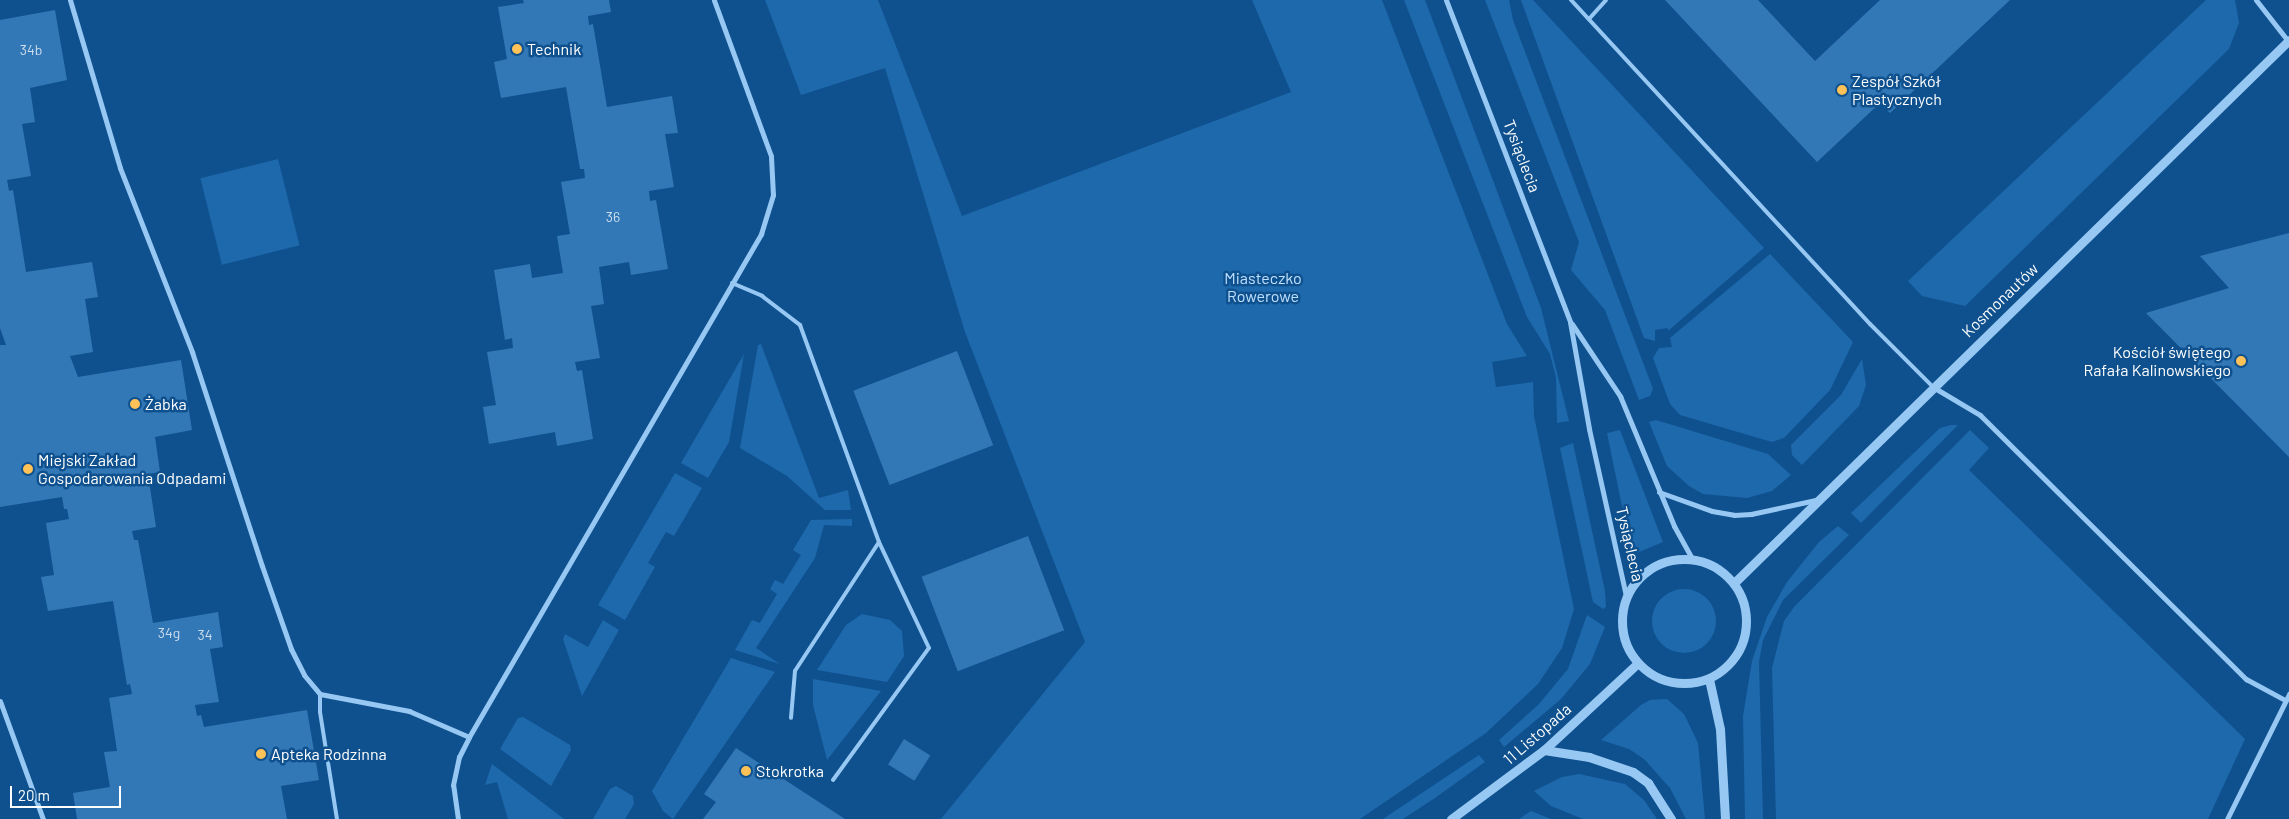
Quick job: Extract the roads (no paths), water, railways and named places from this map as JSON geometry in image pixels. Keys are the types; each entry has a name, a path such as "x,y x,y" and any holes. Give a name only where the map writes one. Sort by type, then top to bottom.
{"street":[{"path":"70,0 120,168 192,352 291,649 304,675 320,694 409,711 469,737"},
{"path":"458,819 453,785 459,757 469,737 761,234 773,195 774,175 771,156 714,0"},
{"name":"Tysiąclecia","path":"1446,0 1570,322 1589,428 1626,596"},
{"path":"2256,0 2289,40"},
{"name":"Kosmonautów","path":"1734,583 1824,498 1933,387 2289,40"},
{"name":"Tysiąclecia","path":"1570,322 1613,381 1660,492 1692,559"},
{"path":"1933,387 1980,415 2246,679 2285,700"},
{"path":"1660,492 1712,511 1734,514 1751,514 1824,498"},
{"path":"1692,559 1715,567 1734,583 1744,603 1747,626 1741,648 1732,660 1709,679 1684,684 1659,678 1638,663 1624,635 1622,619 1626,596 1637,579 1653,566 1672,560 1692,559"},
{"name":"11 Listopada","path":"1451,819 1544,750 1638,663"},
{"path":"1709,679 1720,729 1725,819"},
{"path":"2228,819 2289,694"},
{"path":"0,701 43,819"},
{"path":"1544,750 1589,757 1633,772 1658,796 1672,819"}],"lane":[{"path":"1570,0 1857,310 1933,387"},
{"path":"1589,19 1606,0"},
{"path":"732,283 762,296 800,325 879,542 929,648 833,780"},
{"path":"791,718 794,671 879,542"},
{"path":"320,694 320,712 337,819"}],"place":[{"name":"Technik","path":"517,49"},
{"name":"Zespół Szkół Plastycznych","path":"1842,90"},
{"name":"Kościół świętego Rafała Kalinowskiego","path":"2241,361"},
{"name":"Żabka","path":"135,404"},
{"name":"Miejski Zakład Gospodarowania Odpadami","path":"28,469"},
{"name":"Apteka Rodzinna","path":"261,754"},
{"name":"Stokrotka","path":"746,771"}],"park label":[{"name":"Miasteczko Rowerowe","path":"1263,287"}]}
